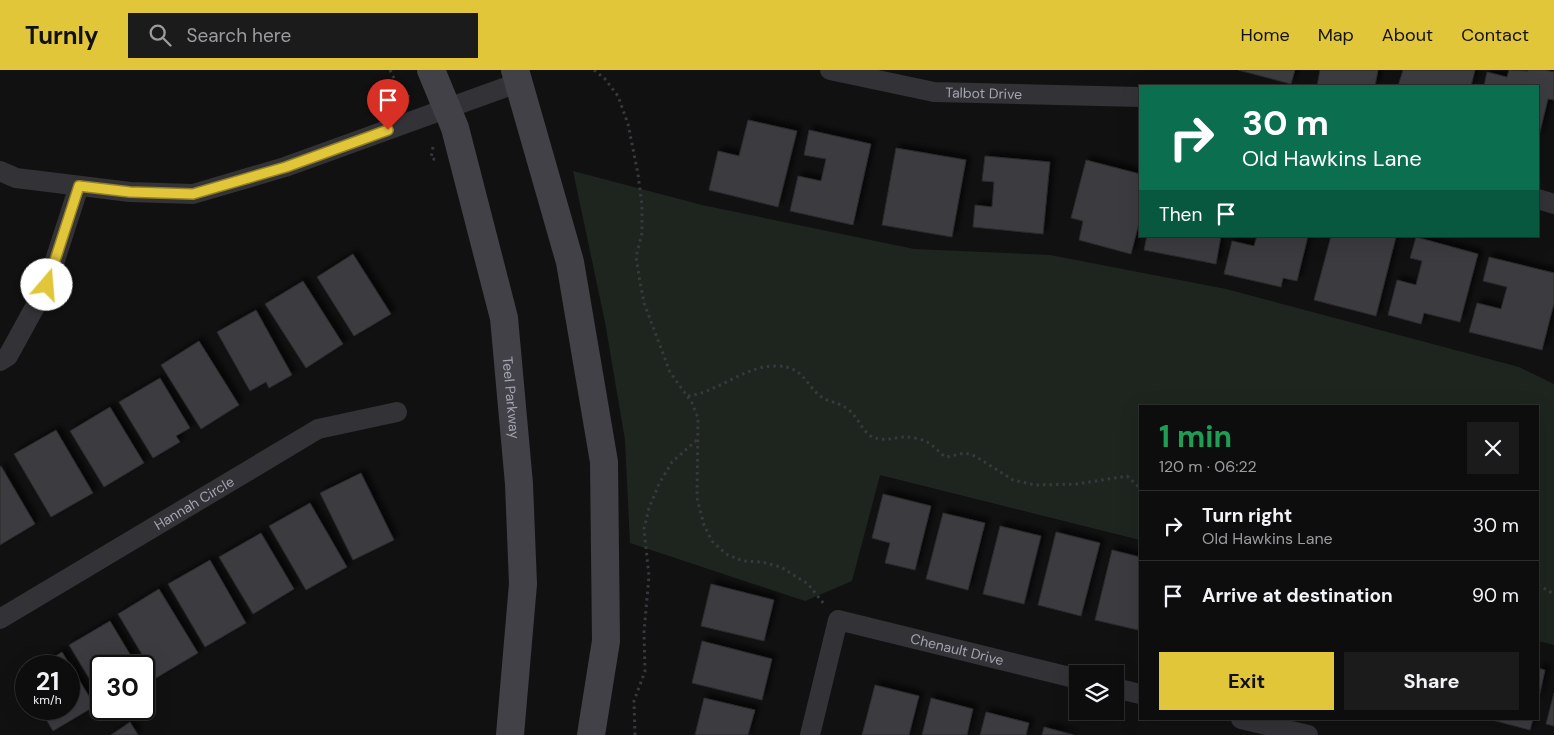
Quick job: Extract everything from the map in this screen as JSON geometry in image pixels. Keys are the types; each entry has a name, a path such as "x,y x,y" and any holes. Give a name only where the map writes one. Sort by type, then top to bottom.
{"main road":[{"name":"Teel Parkway","path":"431,70 455,128 504,318 519,484 523,584 510,735"},
{"path":"517,76 570,262 604,462 606,641 591,735"}],"street":[{"name":"Talbot Drive","path":"830,70 934,92 1139,97"},
{"path":"0,171 16,178 79,186 130,192 193,194 286,167 446,108 517,76"},
{"path":"0,361 8,356 47,285 79,186"},
{"path":"1539,199 1554,204"},
{"name":"Hannah Circle","path":"0,619 318,429 397,412"},
{"path":"810,735 838,620"},
{"name":"Chenault Drive","path":"838,620 1069,677"},
{"path":"1124,690 1139,694"},
{"path":"1245,720 1308,735"}],"path":[{"path":"390,70 402,94 411,97"},
{"path":"594,70 618,96 628,124 642,206 642,233 636,257 640,285 644,303 670,372 688,396 698,418 697,498 704,525 712,541 726,554 743,561 762,562 781,567 808,584 838,620"},
{"path":"433,146 431,158 444,163"},
{"path":"688,396 701,394 765,366 780,365 794,369 806,378 821,397 838,403 850,411 867,433 878,439 908,437 928,442 946,458 966,453 975,456 1014,480 1035,485 1077,484 1127,476 1139,487"},
{"path":"635,735 634,701 645,672 644,632 649,576 644,529 649,508 672,462 699,438"},
{"path":"1539,586 1554,594"}],"shaded area":[{"path":"573,171 702,205 914,249 1050,255 1226,289 1519,367 1554,384 1554,645 1539,641 1539,405 1139,405 1139,540 880,475 852,581 805,601 630,543 625,440 605,322"}],"building":[{"path":"1238,70 1295,70 1291,84"},
{"path":"1320,70 1378,70 1375,85 1317,85"},
{"path":"1403,70 1475,70 1471,85 1398,85"},
{"path":"1509,70 1545,70 1554,72 1554,100 1548,99 1539,136 1539,85 1484,85 1487,72 1507,77"},
{"path":"748,120 797,131 778,207 709,190 718,151 739,156"},
{"path":"809,130 871,144 853,225 790,211 798,176 821,181 826,159 804,155"},
{"path":"896,148 966,160 952,237 882,225"},
{"path":"985,156 1050,162 1043,234 973,227 975,205 992,207 994,182 982,181"},
{"path":"1086,160 1139,174 1139,223 1131,254 1079,240 1083,221 1071,218"},
{"path":"1147,237 1221,237 1216,264 1144,250"},
{"path":"1257,237 1308,237 1297,281 1283,278 1281,287 1224,274 1232,241 1254,246"},
{"path":"1331,237 1396,237 1376,316 1314,300"},
{"path":"1416,237 1478,254 1460,322 1424,313 1421,324 1388,315 1397,280 1416,285 1422,261 1410,258"},
{"path":"353,254 391,314 354,336 317,277"},
{"path":"1489,257 1554,273 1554,303 1542,350 1469,332 1477,303 1501,309 1507,287 1483,281"},
{"path":"303,281 343,344 306,368 265,304"},
{"path":"256,310 292,375 269,388 266,382 250,391 217,332"},
{"path":"199,341 239,405 201,429 161,365"},
{"path":"160,378 190,428 176,436 180,442 153,458 119,402"},
{"path":"110,407 144,463 104,487 70,431"},
{"path":"56,430 93,493 51,517 14,454"},
{"path":"0,467 35,524 0,545"},
{"path":"361,473 394,540 353,560 320,493"},
{"path":"883,494 931,506 915,570 885,563 890,543 872,538"},
{"path":"310,503 347,567 306,590 269,526"},
{"path":"943,513 985,523 968,590 926,579"},
{"path":"1000,526 1041,536 1024,604 983,594"},
{"path":"1056,532 1100,543 1081,616 1038,605"},
{"path":"261,533 294,589 253,614 219,557"},
{"path":"1112,550 1139,557 1138,630 1095,620"},
{"path":"210,560 246,623 205,647 168,584"},
{"path":"711,584 774,600 764,641 701,626"},
{"path":"159,589 198,653 156,678 155,655 142,655 118,614"},
{"path":"110,621 130,655 90,655 90,680 80,663 80,655 75,655 69,645"},
{"path":"702,641 772,659 762,700 692,683"},
{"path":"1539,668 1545,670 1539,697"},
{"path":"80,681 90,698 90,709 80,715"},
{"path":"875,685 919,696 909,735 862,735"},
{"path":"1554,693 1554,726 1546,724"},
{"path":"704,698 755,710 748,735 695,735"},
{"path":"931,698 973,709 967,735 922,735"},
{"path":"986,712 1029,723 1026,735 980,735"},
{"path":"46,720 71,720 53,731"},
{"path":"1492,720 1533,720 1530,730"},
{"path":"130,722 138,735 111,735"},
{"path":"1044,727 1074,735 1042,735"}],"route":[{"path":"47,285 79,186 130,192 193,194 286,167 388,130"}]}
